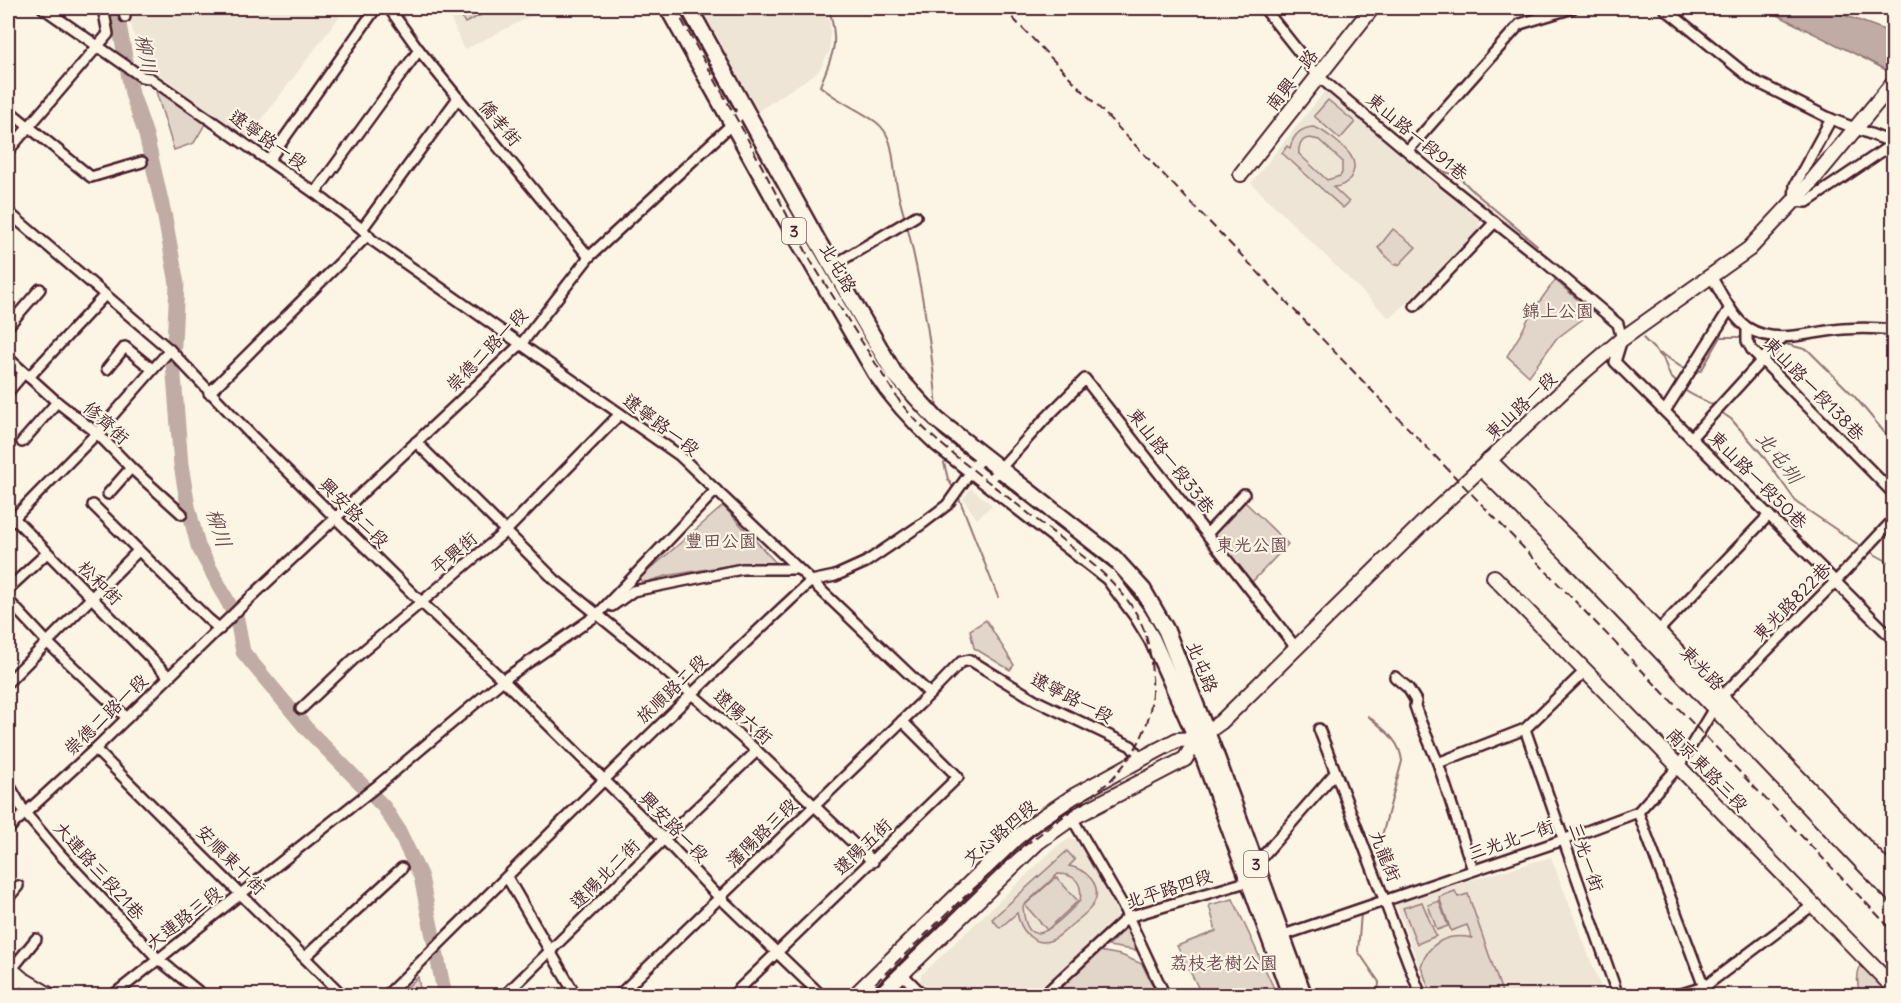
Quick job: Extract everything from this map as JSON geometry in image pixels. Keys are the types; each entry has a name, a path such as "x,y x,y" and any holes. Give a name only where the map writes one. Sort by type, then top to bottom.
{"main road":[{"name":"北屯路","path":"668,8 875,372 902,409 937,443 1108,577 1123,594 1152,639 1202,736"},
{"name":"北屯路","path":"689,8 894,374 937,420 1095,542 1125,568 1143,590 1167,630 1202,736 1255,874 1276,938 1291,996"},
{"name":"北屯路","path":"1276,938 1304,996"}],"street":[{"path":"43,8 99,46"},
{"path":"8,151 108,34 103,8"},
{"path":"269,160 376,8"},
{"name":"僑孝街","path":"389,8 419,50 589,257"},
{"name":"東山路一段91巷","path":"1264,8 1318,76 1618,324 1622,339"},
{"name":"南興一路","path":"1241,174 1372,8"},
{"path":"1408,150 1520,24 1569,8"},
{"path":"1664,8 1744,74 1831,119 1893,143"},
{"name":"遼寧路一段","path":"99,46 138,74 150,78 269,160 417,272 522,343 679,455 797,570 930,694 961,662 970,660 1037,701 1131,746 1141,759"},
{"path":"315,193 419,50"},
{"name":"東山路一段","path":"1202,736 1297,650 1350,594 1485,464 1622,339 1749,249 1794,201 1893,82"},
{"path":"209,393 365,232 458,98"},
{"name":"崇德二路一段","path":"8,829 522,343 589,257 732,124 744,109"},
{"path":"8,110 91,177 142,162"},
{"path":"1831,119 1795,185 1794,201 1807,202 1893,143"},
{"path":"8,212 172,353 152,369 97,433 9,518"},
{"path":"832,266 914,218"},
{"path":"1415,306 1495,222"},
{"path":"1711,276 1730,308 1747,328 1768,336 1783,337 1844,329 1893,330"},
{"path":"8,326 40,290"},
{"path":"8,392 105,295"},
{"path":"1665,411 1730,308"},
{"name":"東山路一段138巷","path":"1747,328 1747,341 1752,350 1893,494"},
{"path":"1691,438 1783,337"},
{"name":"東山路一段50巷","path":"1622,339 1615,362 1893,640"},
{"path":"107,369 125,347 152,369"},
{"name":"興安路二段","path":"172,353 209,393 503,680"},
{"name":"修齊街","path":"8,358 57,402 97,433 131,468 182,514"},
{"name":"東山路一段33巷","path":"999,469 1085,379 1297,650"},
{"path":"22,442 57,402"},
{"name":"平興街","path":"301,709 356,657 506,531 620,414"},
{"name":"遼陽六街","path":"416,442 555,580 645,653 757,751 873,862"},
{"path":"971,470 982,456"},
{"name":"東光路","path":"1485,464 1552,521 1658,631 1717,702 1893,896"},
{"name":"東光路","path":"1485,464 1570,557 1893,877"},
{"path":"108,494 131,468"},
{"path":"987,483 999,469"},
{"name":"旅順路二段","path":"386,996 603,779 811,581 835,576 866,562 947,505 971,470"},
{"path":"597,615 716,490"},
{"path":"1207,534 1244,494"},
{"path":"93,505 208,619 223,626"},
{"path":"1658,631 1769,515"},
{"name":"松和街","path":"9,518 170,677"},
{"name":"東光路822巷","path":"1717,702 1836,581 1893,519"},
{"path":"8,682 138,551"},
{"path":"8,589 47,553"},
{"path":"503,680 633,591 742,569 797,570"},
{"name":"南京東路三段","path":"1494,577 1893,988"},
{"path":"8,600 48,643 127,718"},
{"path":"1438,764 1525,729 1586,670"},
{"path":"1395,677 1408,688 1416,701 1415,706 1438,764 1473,870"},
{"name":"興安路一段","path":"503,680 822,996"},
{"name":"大連路三段","path":"112,996 377,786 503,680"},
{"name":"瀋陽路三段","path":"618,996 930,694"},
{"name":"三光北一街","path":"1276,938 1638,812 1678,766 1717,702"},
{"name":"遼陽五街","path":"732,996 873,862 958,777 903,721"},
{"name":"九龍街","path":"1319,729 1421,996"},
{"name":"三光一街","path":"1525,729 1618,996"},
{"name":"文心路四段","path":"854,996 1023,833 1074,796 1141,759 1177,740 1202,736"},
{"name":"文心路四段","path":"879,996 1029,850 1072,818 1185,759 1202,736"},
{"name":"安順東十街","path":"95,749 343,996"},
{"name":"遼陽北二街","path":"504,996 757,751"},
{"path":"1255,874 1335,772"},
{"name":"大連路三段21巷","path":"8,783 25,813 158,960 204,996"},
{"path":"1638,812 1704,987 1712,996"},
{"path":"1072,818 1128,917 1165,996"},
{"path":"305,957 402,868"},
{"name":"北平路四段","path":"1043,996 1128,917 1255,874"},
{"path":"507,877 576,996"},
{"path":"8,898 18,886"},
{"path":"1675,996 1704,987 1814,905"},
{"path":"8,993 14,972 36,939"},
{"path":"14,972 51,996"},
{"path":"902,974 924,996"}],"shaded area":[{"path":"127,8 346,8 247,139 140,60"},
{"path":"446,8 547,8 464,50"},
{"path":"700,8 824,8 830,23 830,50 819,71 757,112"},
{"path":"1765,8 1825,8 1893,33 1893,74 1797,25"},
{"path":"1325,91 1480,220 1479,232 1393,316 1388,317 1251,183"},
{"path":"971,488 992,505 977,519 963,499"},
{"path":"1071,838 1076,839 1118,912 1117,919 1035,995 932,995 920,981 921,975 1056,847"},
{"path":"1551,857 1604,995 1430,995 1395,902"}],"green space":[{"path":"464,8 495,8 465,23 460,14 467,9"},
{"path":"151,75 207,121 194,143 174,150"},
{"path":"1328,100 1355,122 1340,139 1314,116"},
{"path":"1313,127 1328,135 1351,156 1354,167 1351,178 1343,185 1333,187 1349,202 1343,208 1282,153 1287,146 1290,148 1298,133","holes":["1310,138 1319,140 1342,161 1340,176 1327,180 1299,154 1302,141"]},
{"path":"1393,229 1416,247 1399,265 1397,263 1395,265 1378,248"},
{"name":"錦上公園","path":"1555,280 1592,312 1556,339 1529,376 1507,356 1530,315"},
{"name":"東光公園","path":"1245,502 1288,544 1251,583 1211,535"},
{"name":"豐田公園","path":"723,506 779,566 743,563 666,576 642,583 640,578"},
{"path":"986,620 1014,665 1010,670 974,648 970,630"},
{"path":"1067,851 1075,860 1069,866 1086,874 1096,890 1094,903 1090,909 1061,935 1045,942 1028,936 1017,913 1000,928 992,919","holes":["1058,874 1064,874 1077,881 1081,895 1080,901 1055,925 1038,933 1031,931 1026,922 1023,906"]},
{"path":"1056,877 1078,901 1047,930 1025,905"},
{"path":"1455,891 1458,897 1468,894 1503,995 1431,995 1421,966 1429,950 1448,938 1472,938 1467,925 1451,931 1439,897"},
{"name":"荔枝老樹公園","path":"1233,899 1277,995 1202,995 1177,946 1216,931 1209,905"},
{"path":"1439,901 1448,926 1437,930 1428,905"},
{"path":"1422,902 1436,936 1417,944 1403,908"},
{"path":"1128,926 1140,951 1108,946"},
{"path":"1099,951 1121,955 1142,964 1157,995 1054,996 1093,954"},
{"path":"1861,964 1892,995 1861,995 1857,980"},
{"path":"418,977 421,995 399,995"}],"waterway":[{"name":"柳川","path":"116,8 132,94 146,135 177,284 173,363 181,465 198,546 237,619 243,652 306,728 384,807 398,829 421,877 445,996"},
{"path":"829,8 834,31 834,48 820,86 876,122 887,135 905,219"},
{"path":"1439,170 1458,176 1537,245"},
{"path":"907,225 925,315 937,408"},
{"name":"北屯圳","path":"1694,370 1701,371 1721,337 1744,337"},
{"name":"北屯圳","path":"1643,338 1663,358 1670,376 1679,385"},
{"name":"北屯圳","path":"1750,338 1774,342"},
{"name":"北屯圳","path":"1782,343 1808,350 1855,397 1894,444"},
{"name":"北屯圳","path":"1658,353 1688,370"},
{"name":"北屯圳","path":"1683,389 1714,406"},
{"name":"北屯圳","path":"1718,410 1731,419 1761,453 1797,503 1862,547"},
{"path":"944,463 952,486"},
{"path":"959,498 998,597"},
{"name":"北屯圳","path":"1867,550 1894,565"},
{"path":"1368,716 1395,741 1402,761 1375,862"},
{"path":"1361,913 1358,951 1379,982 1378,996"}],"railway":[{"path":"675,8 744,132 812,263 900,402 917,422 946,448 1083,556 1116,586 1134,610 1144,629 1149,649 1152,692 1147,721 1137,746 1120,770 1109,782 1011,856 960,901 862,996"},
{"path":"1003,8 1894,932"}]}
